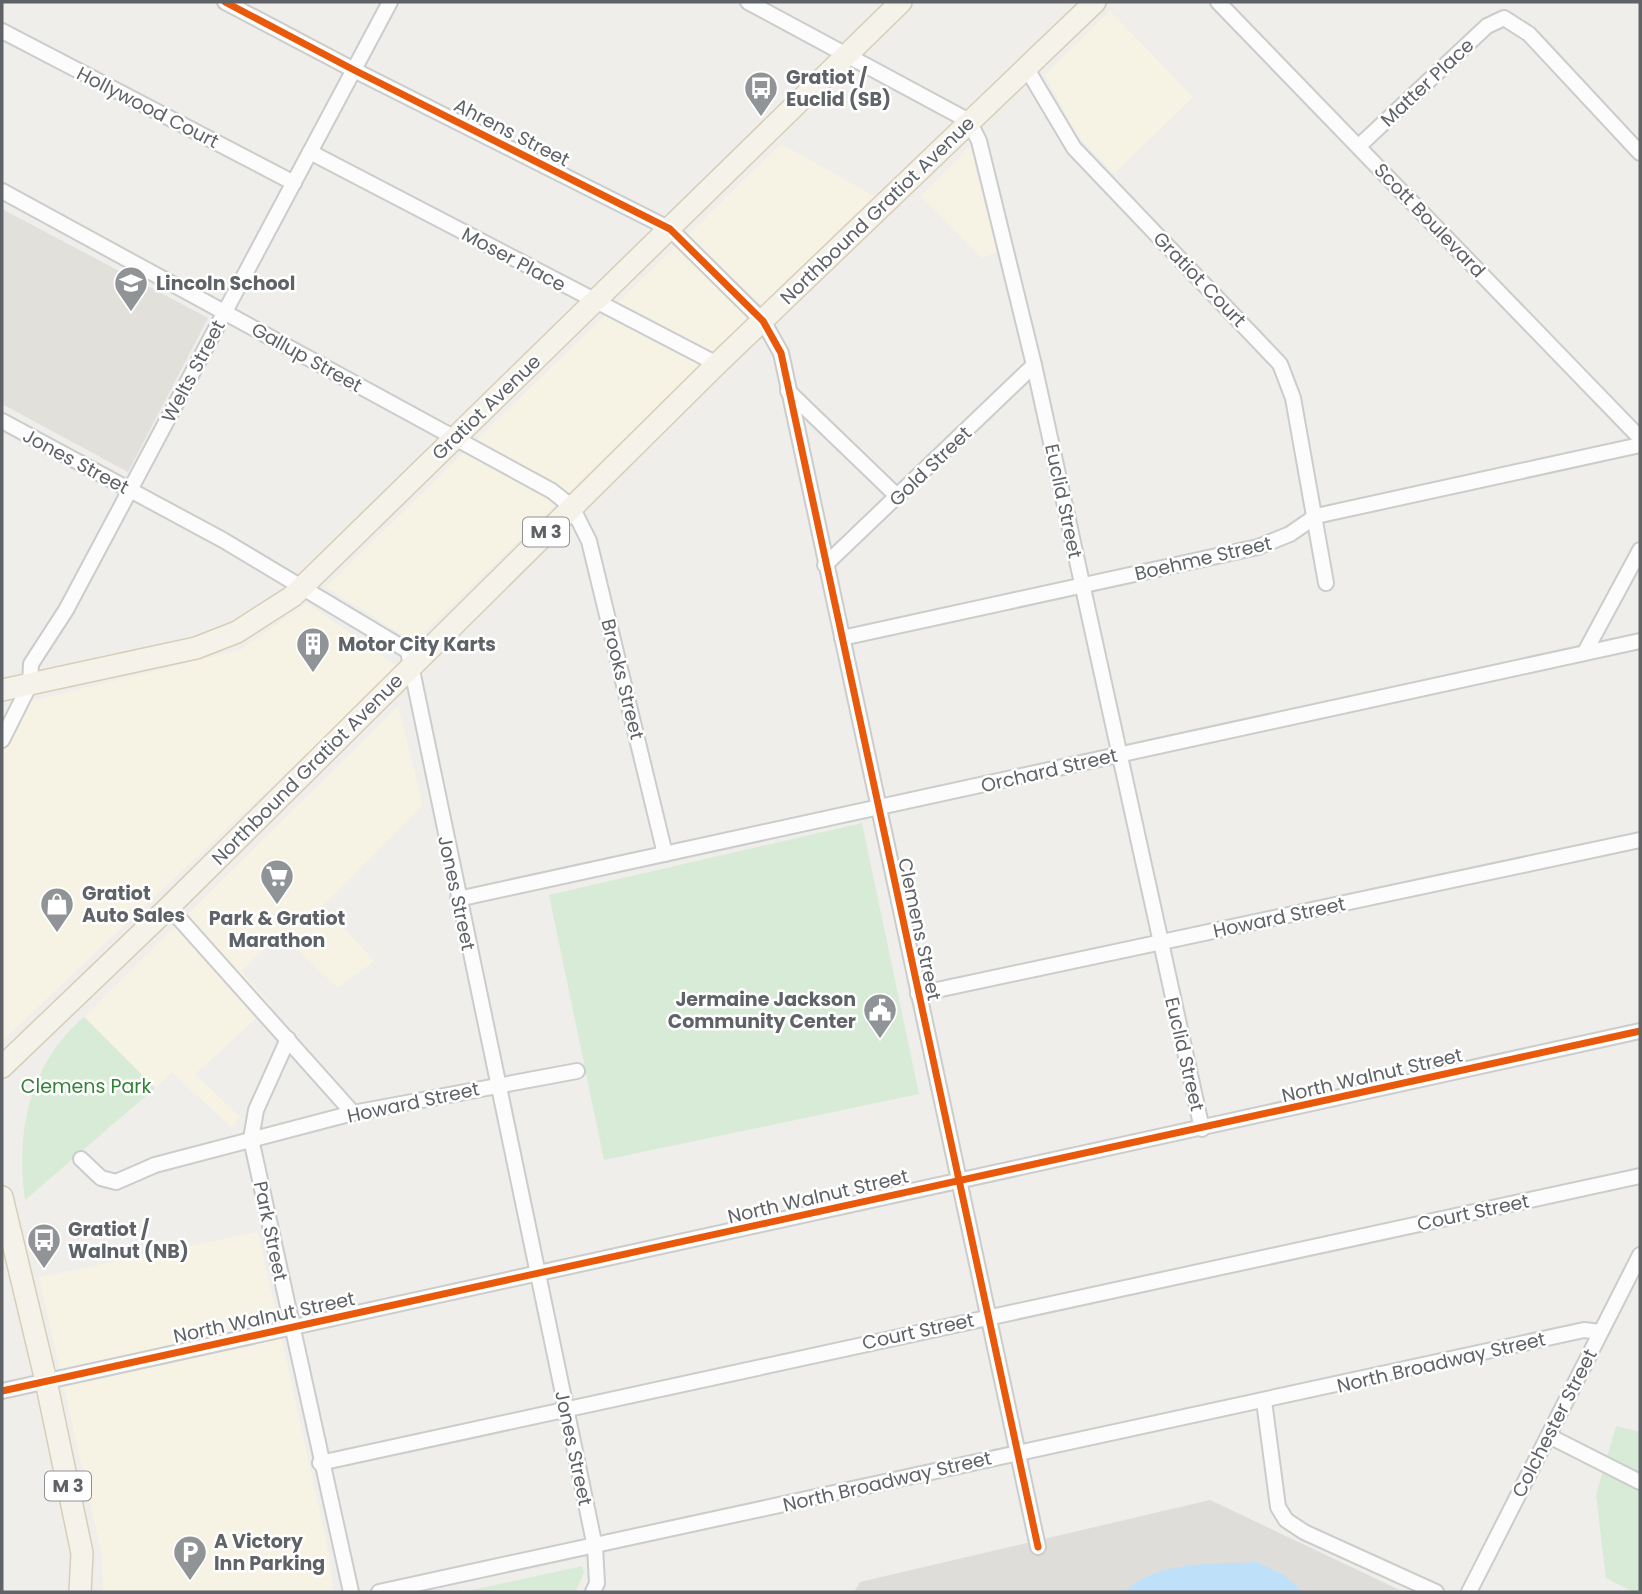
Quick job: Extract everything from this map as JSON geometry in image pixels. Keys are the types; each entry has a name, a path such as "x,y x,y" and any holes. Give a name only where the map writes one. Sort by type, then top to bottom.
{"main road":[{"name":"Gratiot Avenue","path":"2,690 208,644 252,624 301,589 901,2"},
{"name":"Northbound Gratiot Avenue","path":"2,1067 169,907 718,364 1095,2"},
{"name":"M 3","path":"2,1197 46,1381 82,1553 80,1592"}],"street":[{"name":"Ahrens Street","path":"226,2 354,70 670,229 763,321"},
{"name":"Welts Street","path":"2,740 30,684 31,664 66,610 390,2"},
{"path":"748,2 969,121"},
{"name":"Scott Boulevard","path":"1218,2 1640,438"},
{"name":"Matter Place","path":"1359,146 1487,26 1504,18 1529,34 1640,153"},
{"name":"Hollywood Court","path":"2,31 294,183"},
{"name":"Gratiot Court","path":"1027,69 1074,148 1280,364 1293,398 1326,583"},
{"name":"Euclid Street","path":"969,121 979,141 1034,365 1202,1129"},
{"name":"Moser Place","path":"310,152 718,364"},
{"name":"Gallup Street","path":"2,191 552,491 572,507"},
{"name":"Clemens Street","path":"763,321 781,353 1038,1547"},
{"name":"Gold Street","path":"825,565 1034,365"},
{"path":"787,390 898,497"},
{"name":"Jones Street","path":"2,421 222,540 408,651 595,1547 597,1583 593,1592"},
{"name":"Boehme Street","path":"842,638 1258,547 1290,534 1316,516 1640,446"},
{"name":"Brooks Street","path":"572,507 589,541 666,854"},
{"path":"1585,652 1640,550"},
{"name":"Orchard Street","path":"458,899 1640,641"},
{"name":"Howard Street","path":"918,995 1640,841"},
{"path":"169,907 353,1113"},
{"name":"North Walnut Street","path":"2,1391 1640,1031"},
{"name":"Park Street","path":"288,1039 256,1110 251,1139 320,1463 351,1592"},
{"name":"Howard Street","path":"81,1159 101,1178 116,1182 156,1165 353,1113 577,1071"},
{"name":"Court Street","path":"320,1463 1640,1176"},
{"name":"Colchester Street","path":"1469,1592 1640,1255"},
{"name":"North Broadway Street","path":"379,1592 1584,1330 1600,1332"},
{"path":"1264,1401 1278,1507 1286,1520 1304,1532 1436,1592"},
{"path":"1549,1436 1640,1482"}],"shaded area":[{"path":"1110,11 1193,97 1114,174 1078,136 1045,75"},
{"path":"781,144 874,196 414,642 326,587"},
{"path":"970,147 997,252 982,258 921,196"},
{"path":"2,209 208,318 128,472 2,404"},
{"path":"307,603 398,667 2,1041 2,748 28,702 240,650"},
{"path":"398,706 423,805 323,906 374,961 338,988 281,934 241,971 271,1005 195,1074 240,1117 231,1127 172,1072 155,1088 84,1017"},
{"path":"258,1232 329,1554 333,1592 103,1592 102,1555 39,1277"},
{"path":"1210,1500 1404,1592 854,1592 860,1582"}],"green space":[{"path":"862,823 919,1094 604,1160 549,895"},
{"name":"Clemens Park","path":"84,1017 155,1088 25,1200 22,1149 31,1100 51,1055"},
{"path":"1616,1426 1640,1432 1640,1592 1633,1592 1606,1578 1596,1495"},
{"path":"582,1566 584,1573 575,1592 463,1592"}],"water":[{"path":"1257,1562 1284,1575 1303,1592 1124,1592 1138,1581 1170,1569 1204,1564"}],"cycle path":[{"path":"225,2 670,229 763,321 781,353 1038,1547"},
{"path":"2,1391 1640,1031"}],"place":[{"name":"Gratiot / Euclid (SB)","path":"761,118"},
{"name":"Lincoln School","path":"131,313"},
{"name":"Motor City Karts","path":"313,674"},
{"name":"Park & Gratiot Marathon","path":"277,906"},
{"name":"Gratiot Auto Sales","path":"57,934"},
{"name":"Jermaine Jackson Community Center","path":"880,1040"},
{"name":"Gratiot / Walnut (NB)","path":"44,1270"},
{"name":"A Victory Inn Parking","path":"190,1582"}]}
